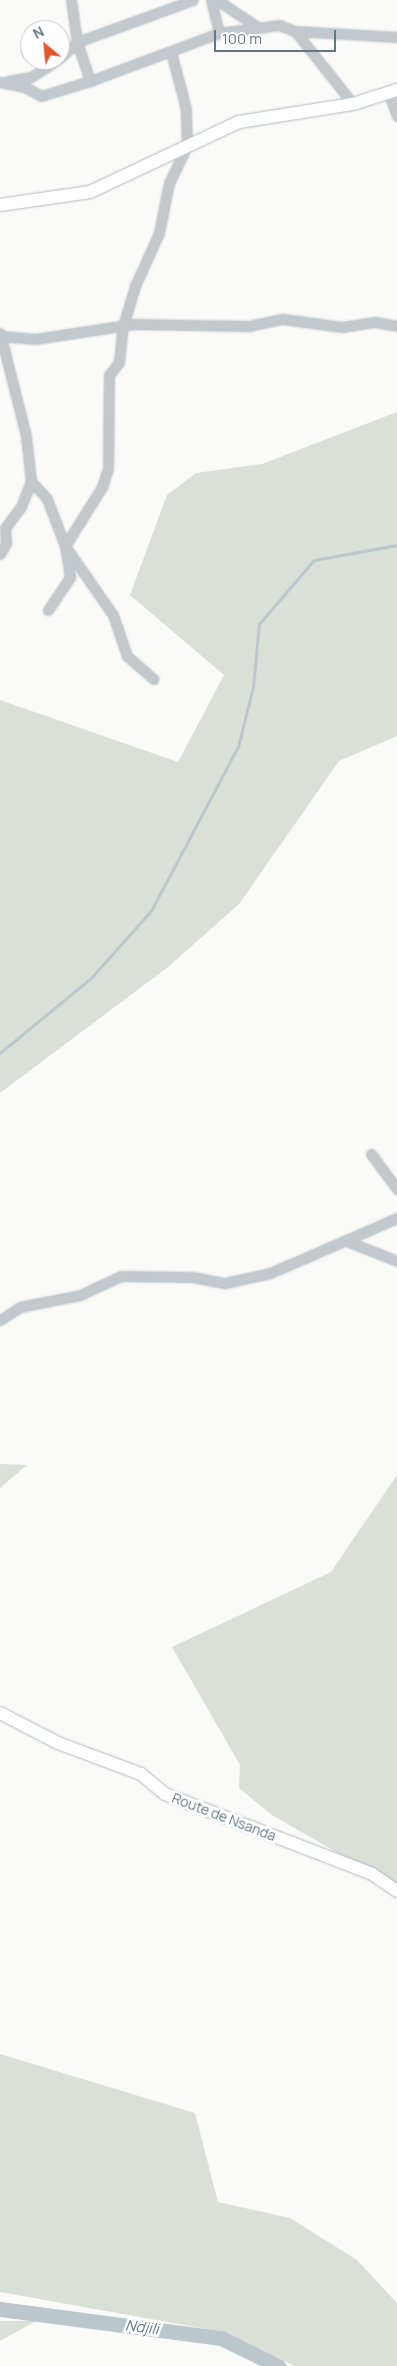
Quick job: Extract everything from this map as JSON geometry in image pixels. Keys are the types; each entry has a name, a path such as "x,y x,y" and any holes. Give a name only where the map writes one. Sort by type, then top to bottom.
{"street":[{"path":"71,0 76,42 90,81"},
{"path":"70,48 76,42 193,0"},
{"path":"211,0 219,32"},
{"path":"216,0 259,28"},
{"path":"0,82 25,87 41,96 90,81 171,52 219,32 279,25 295,31 397,37"},
{"path":"295,31 353,104"},
{"path":"65,546 102,486 108,468 109,375 119,362 123,326 135,286 159,232 169,183 184,150 186,109 171,52"},
{"path":"0,82 31,77 42,70"},
{"path":"0,205 90,192 184,150 239,122 353,104 392,91 397,116"},
{"path":"0,554 6,543 5,528 21,507 31,481 26,436 1,335 35,338 123,326 194,322 248,326 283,319 342,327 375,322 397,326"},
{"path":"31,481 47,500 65,546 70,577 48,610"},
{"path":"65,546 113,615 127,656 153,679"},
{"path":"371,1154 397,1189"},
{"path":"0,1320 20,1307 80,1295 121,1276 193,1277 225,1283 270,1273 349,1242 397,1218"},
{"path":"349,1242 397,1261"},
{"name":"Route de Nsanda","path":"0,1713 58,1743 141,1774 165,1794 372,1874 397,1891"}],"shaded area":[{"path":"397,412 397,736 339,761 239,904 168,967 0,1093 0,700 178,762 224,675 130,595 167,495 196,473 262,464"},
{"path":"0,1464 27,1465 0,1488"},
{"path":"397,1475 397,1887 272,1815 239,1788 240,1765 172,1647 331,1572"},
{"path":"0,2054 195,2113 218,2202 290,2218 357,2260 397,2303 397,2366 295,2366 223,2332 0,2292"},
{"path":"0,2321 36,2321 0,2341"}],"waterway":[{"path":"0,1053 91,978 151,911 238,747 253,687 259,624 314,560 397,545"},
{"name":"Ndjili","path":"0,2309 221,2338 278,2366"}]}
